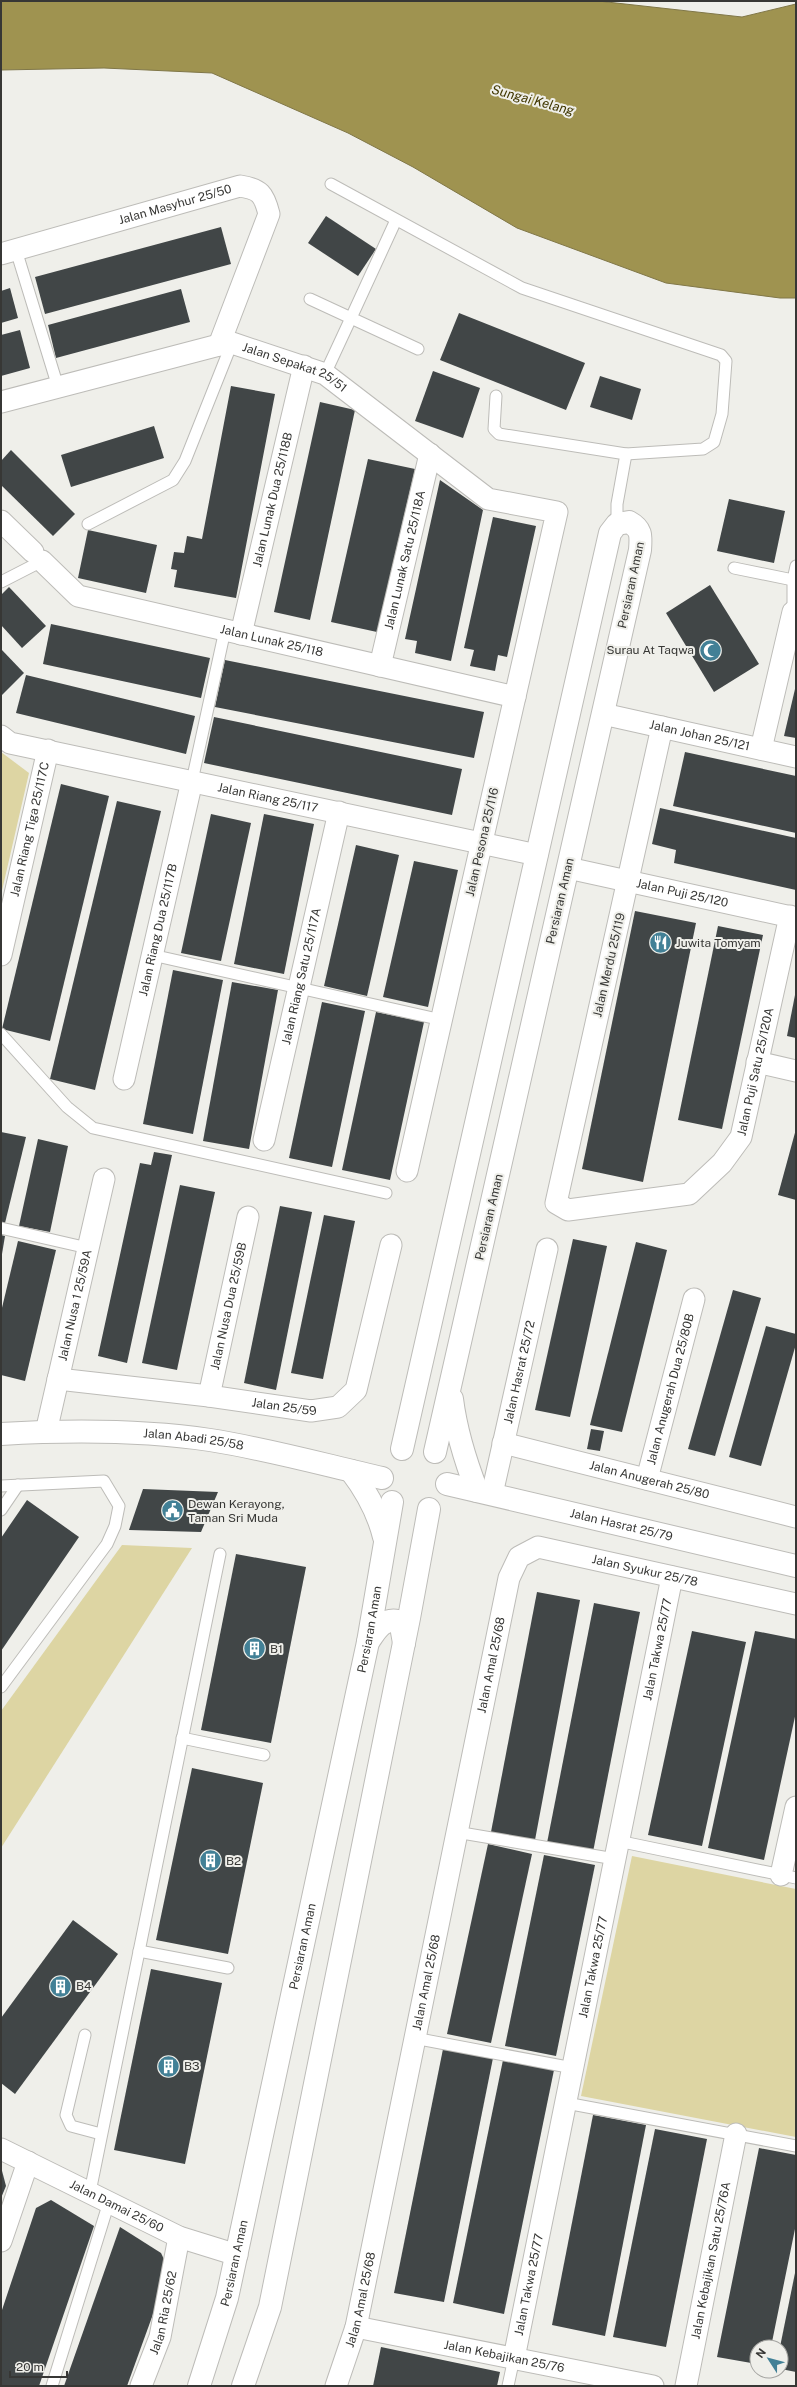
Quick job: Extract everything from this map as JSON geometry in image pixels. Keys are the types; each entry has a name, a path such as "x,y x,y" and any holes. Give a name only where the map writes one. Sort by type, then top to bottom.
{"street":[{"name":"Jalan Masyhur 25/50","path":"8,252 240,186 252,188 265,197 269,214 225,344"},
{"name":"Jalan Sepakat 25/51","path":"225,344 304,366 325,374 488,499 557,512"},
{"path":"1,402 225,344"},
{"name":"Jalan Lunak Dua 25/118B","path":"233,632 304,366"},
{"name":"Jalan Lunak Satu 25/118A","path":"380,666 430,454"},
{"name":"Jalan Pesona 25/116","path":"407,1171 557,512"},
{"name":"Jalan Lunak 25/118","path":"1,521 78,596 515,697"},
{"name":"Persiaran Aman","path":"435,1452 640,550 641,536 638,527 629,522 617,524"},
{"path":"402,1449 610,533 617,524"},
{"path":"761,749 795,613"},
{"name":"Jalan Johan 25/121","path":"603,714 796,757"},
{"name":"Jalan Merdu 25/119","path":"556,1203 662,728"},
{"name":"Jalan Riang 25/117","path":"1,736 10,743 537,855"},
{"name":"Jalan Riang Tiga 25/117C","path":"1,955 48,750"},
{"name":"Jalan Riang Dua 25/117B","path":"124,1079 192,781"},
{"name":"Jalan Riang Satu 25/117A","path":"264,1140 339,812"},
{"name":"Jalan Puji 25/120","path":"568,868 793,917"},
{"name":"Jalan Puji Satu 25/120A","path":"556,1203 568,1210 689,1194 722,1163 741,1136 757,1062 793,917"},
{"path":"494,1043 527,1050"},
{"path":"757,1062 796,1071"},
{"name":"Jalan Nusa 1 25/59A","path":"46,1432 104,1178"},
{"name":"Jalan Nusa Dua 25/59B","path":"209,1396 248,1217"},
{"name":"Jalan 25/59","path":"58,1379 209,1396 311,1411 338,1407 356,1390 390,1245"},
{"name":"Jalan Hasrat 25/72","path":"484,1493 504,1443 548,1249"},
{"name":"Jalan Anugerah Dua 25/80B","path":"647,1479 694,1299"},
{"path":"451,1384 455,1422 463,1453 484,1493"},
{"name":"Jalan Abadi 25/58","path":"1,1434 46,1432 134,1434 210,1440 382,1478"},
{"name":"Jalan Anugerah 25/80","path":"504,1443 647,1479 795,1512"},
{"path":"413,1446 424,1447 435,1452 445,1466 447,1484 438,1503 429,1509 409,1511 392,1502 386,1495 382,1478 388,1460 402,1449 413,1446"},
{"path":"351,1471 364,1488 378,1514 385,1540"},
{"name":"Jalan Hasrat 25/79","path":"447,1484 796,1566"},
{"name":"Persiaran Aman","path":"199,2386 228,2298 368,1642 392,1502"},
{"path":"243,2386 270,2307 404,1643 429,1509"},
{"name":"Jalan Syukur 25/78","path":"510,1578 519,1557 538,1547 796,1604"},
{"name":"Jalan Takwa 25/77","path":"514,2358 672,1576"},
{"name":"Jalan Amal 25/68","path":"336,2386 356,2327 456,1832 510,1578"},
{"path":"368,1642 384,1622 391,1620 398,1621 401,1626 404,1643"},
{"path":"788,1876 796,1807"},
{"name":"Jalan Kebajikan Satu 25/76A","path":"686,2386 736,2134"},
{"name":"Jalan Damai 25/60","path":"1,2149 179,2237 237,2255"},
{"path":"1,2241 28,2162"},
{"name":"Jalan Ria 25/62","path":"141,2386 160,2338 179,2237"},
{"name":"Jalan Kebajikan 25/76","path":"356,2327 653,2386"}],"lane":[{"path":"331,184 522,288 721,356 726,361 722,414 714,442 703,449 626,454 499,434 494,429 496,396"},
{"path":"325,374 396,220"},
{"path":"8,252 58,387"},
{"path":"310,299 418,349"},
{"path":"88,524 173,480 185,462 225,344"},
{"path":"617,524 617,504 626,454"},
{"path":"1,582 37,557"},
{"path":"795,613 793,580 796,566"},
{"path":"734,568 793,580"},
{"path":"192,781 233,632"},
{"path":"152,955 442,1020"},
{"path":"1,1034 67,1107 93,1128 386,1193"},
{"path":"1,1228 88,1248"},
{"path":"1,1486 104,1481 119,1506 115,1526 107,1544 1,1687"},
{"path":"1,1510 18,1485"},
{"path":"90,2192 220,1554"},
{"path":"182,1738 264,1755"},
{"path":"456,1832 617,1850 788,1876"},
{"path":"139,1951 228,1968"},
{"path":"85,2035 66,2115 71,2126 101,2134"},
{"path":"414,2038 573,2068"},
{"path":"566,2103 796,2146"},
{"path":"52,2386 109,2202"},
{"path":"508,2386 514,2358"}],"shaded area":[{"path":"1,752 29,773 1,895"},
{"path":"122,1545 192,1548 1,1848 1,1711"},
{"path":"632,1856 796,1889 796,2137 581,2096"}],"water":[{"name":"Sungai Kelang","path":"1,1 598,1 742,17 796,4 796,298 780,298 666,283 517,228 413,167 348,133 212,73 104,68 1,70"}],"building":[{"path":"326,216 376,249 358,276 308,243"},
{"path":"221,227 231,264 45,314 35,277"},
{"path":"10,288 18,318 1,323 1,291"},
{"path":"181,289 190,322 56,358 48,325"},
{"path":"459,313 585,363 566,410 440,360"},
{"path":"20,330 30,368 1,376 1,335"},
{"path":"433,371 480,388 463,438 415,421"},
{"path":"600,376 641,389 632,420 590,407"},
{"path":"231,386 275,394 236,598 174,587 177,570 171,569 174,552 184,553 187,536 202,539"},
{"path":"320,402 355,410 310,620 274,612"},
{"path":"154,426 164,458 71,487 61,455"},
{"path":"11,450 75,514 53,536 1,485 1,461"},
{"path":"368,459 415,469 377,632 331,622"},
{"path":"440,480 483,510 451,661 415,653 417,641 405,639"},
{"path":"729,499 785,511 774,563 717,551"},
{"path":"493,517 536,526 507,657 498,655 495,671 470,666 474,650 464,648"},
{"path":"88,530 157,545 146,593 78,578"},
{"path":"710,585 759,664 714,692 666,613"},
{"path":"9,587 46,626 22,648 1,625 1,595"},
{"path":"51,624 210,658 201,698 43,664"},
{"path":"1,649 24,673 1,696"},
{"path":"225,660 484,712 474,758 215,707"},
{"path":"26,675 195,716 186,754 16,713"},
{"path":"796,689 796,738 784,736"},
{"path":"214,717 462,769 452,815 204,763"},
{"path":"685,752 796,776 796,833 673,806"},
{"path":"61,784 109,796 50,1041 2,1029"},
{"path":"117,801 161,811 95,1090 50,1079"},
{"path":"660,808 796,838 796,890 674,863 676,850 652,844"},
{"path":"211,814 251,823 221,961 181,953"},
{"path":"264,814 314,824 284,974 234,964"},
{"path":"356,845 399,855 367,996 324,986"},
{"path":"414,861 458,870 428,1007 383,997"},
{"path":"635,911 696,923 643,1182 582,1169"},
{"path":"718,926 763,935 722,1129 678,1120"},
{"path":"173,970 223,980 193,1134 143,1124"},
{"path":"232,982 278,990 249,1149 203,1141"},
{"path":"795,995 796,996 796,1038 787,1036"},
{"path":"322,1002 365,1011 332,1167 289,1158"},
{"path":"376,1012 424,1022 390,1180 342,1170"},
{"path":"796,1129 796,1200 778,1195"},
{"path":"1,1132 26,1137 5,1223 1,1222"},
{"path":"38,1139 68,1146 50,1232 19,1226"},
{"path":"154,1152 172,1155 127,1363 98,1356 140,1163 151,1165"},
{"path":"180,1185 215,1192 177,1370 142,1363"},
{"path":"280,1206 312,1212 276,1390 244,1383"},
{"path":"324,1215 355,1221 323,1379 291,1373"},
{"path":"1,1235 5,1236 2,1254 1,1254"},
{"path":"573,1239 607,1246 570,1417 535,1410"},
{"path":"18,1241 56,1250 25,1381 1,1375 1,1312"},
{"path":"636,1242 667,1250 622,1432 590,1425"},
{"path":"733,1290 761,1298 715,1456 688,1449"},
{"path":"766,1326 796,1334 796,1344 761,1466 729,1457"},
{"path":"591,1429 604,1431 600,1451 587,1449"},
{"name":"Dewan Kerayong, Taman Sri Muda","path":"143,1489 218,1492 201,1532 129,1530"},
{"path":"27,1500 79,1537 1,1651 1,1538"},
{"name":"B1","path":"236,1554 306,1567 271,1743 201,1730"},
{"path":"537,1592 580,1600 535,1840 491,1832"},
{"path":"594,1603 640,1612 593,1852 547,1843"},
{"path":"692,1631 746,1642 702,1846 648,1835"},
{"path":"755,1631 796,1639 796,1712 764,1860 708,1848"},
{"name":"B2","path":"192,1768 263,1783 228,1954 156,1940"},
{"path":"488,1844 532,1854 491,2043 447,2034"},
{"path":"544,1855 595,1865 556,2056 505,2046"},
{"name":"B4","path":"73,1920 118,1954 15,2094 1,2083 1,2018"},
{"name":"B3","path":"151,1969 222,1983 185,2164 114,2150"},
{"path":"443,2049 493,2058 444,2302 394,2293"},
{"path":"503,2060 554,2070 504,2314 453,2303"},
{"path":"593,2115 646,2125 605,2336 552,2325"},
{"path":"655,2129 707,2139 666,2347 613,2337"},
{"path":"759,2148 796,2155 796,2224 773,2339 749,2339 749,2363 717,2357"},
{"path":"1,2167 6,2186 1,2198"},
{"path":"51,2200 94,2226 39,2386 1,2386 1,2313 36,2208"},
{"path":"120,2227 161,2253 169,2270 127,2386 64,2386"},
{"path":"796,2268 796,2372 789,2371 789,2339 782,2339"},
{"path":"381,2347 500,2372 497,2386 373,2386"}],"place":[{"name":"Surau At Taqwa","path":"710,650"},
{"name":"Juwita Tomyam","path":"660,943"},
{"name":"Dewan Kerayong, Taman Sri Muda","path":"173,1511"},
{"name":"B1","path":"254,1649"},
{"name":"B2","path":"210,1861"},
{"name":"B4","path":"60,1986"},
{"name":"B3","path":"168,2066"}]}
